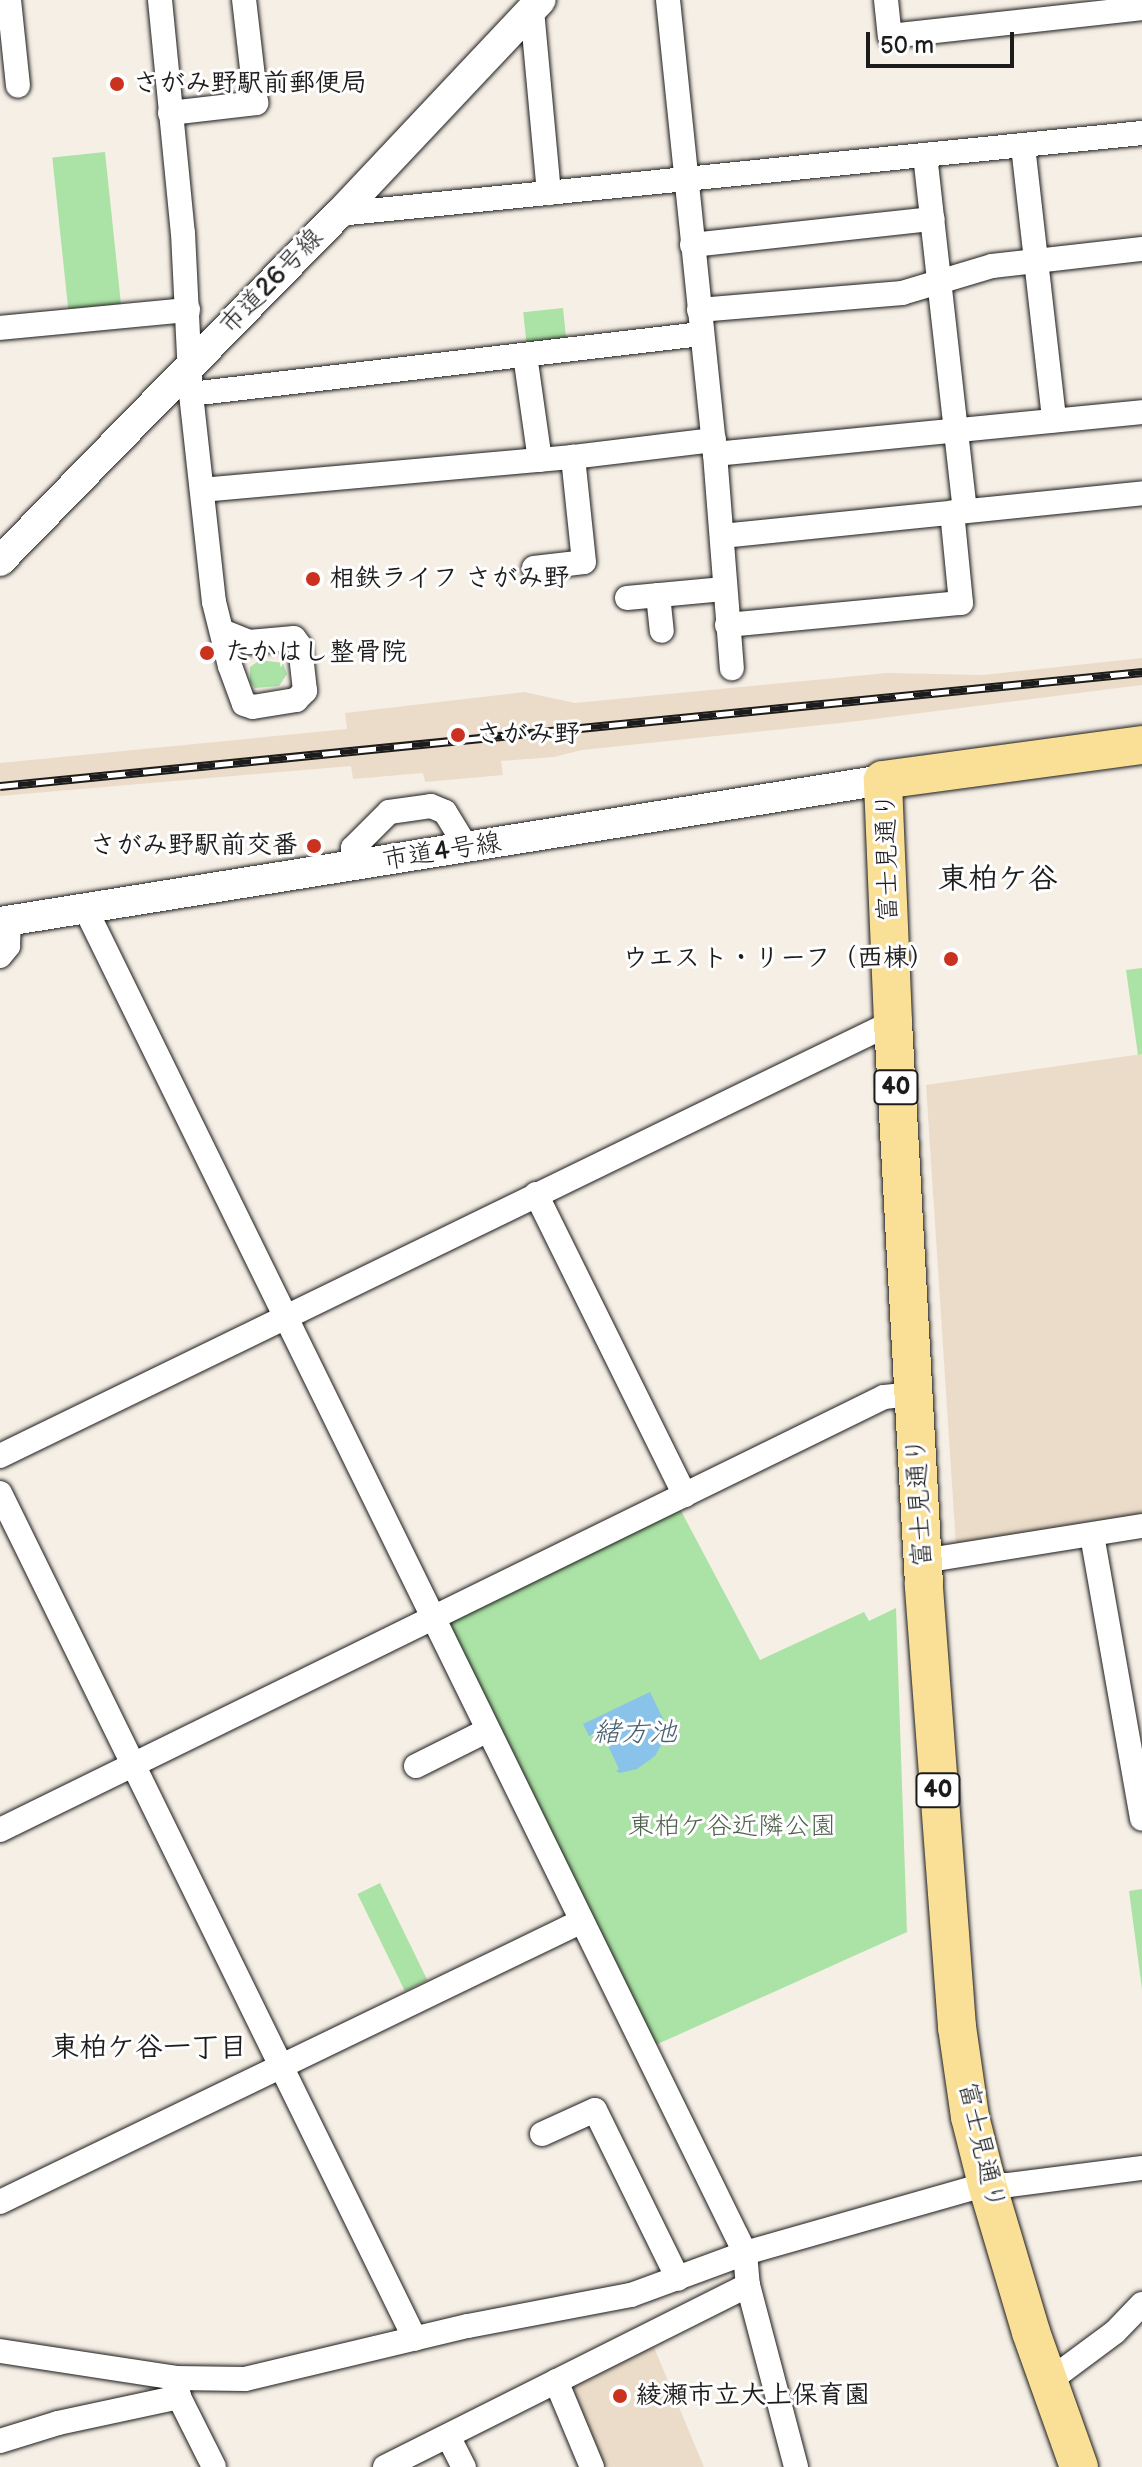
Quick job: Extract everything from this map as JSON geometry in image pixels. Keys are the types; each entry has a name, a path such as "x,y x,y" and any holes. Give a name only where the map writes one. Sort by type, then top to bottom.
{"main road":[{"name":"富士見通り","path":"1079,2467 987,2184 970,2117 957,2027 923,1561 883,780 1142,745"}],"street":[{"path":"9,0 18,86"},
{"path":"160,0 188,310 191,380 214,602 222,631"},
{"path":"170,113 256,103 244,0"},
{"path":"668,0 686,166 684,179 714,447 732,668"},
{"path":"886,0 890,36 1011,11 1142,8"},
{"path":"536,5 549,193"},
{"name":"市道26号線","path":"0,561 191,380 339,214 536,5"},
{"path":"339,214 1142,133"},
{"path":"1023,146 1054,420"},
{"path":"727,625 961,603 957,430 925,155"},
{"path":"692,245 933,219"},
{"path":"699,310 902,293 992,266 1142,249"},
{"path":"0,328 188,310"},
{"path":"191,380 525,355 701,334"},
{"path":"525,355 540,460"},
{"path":"202,490 573,457 957,430 1142,412"},
{"path":"534,568 584,562 573,457"},
{"path":"722,536 1142,493"},
{"path":"627,598 724,589"},
{"path":"658,595 662,631"},
{"name":"市道4号線","path":"5,922 883,780"},
{"path":"353,866 353,848 389,812 431,806 445,812 467,848"},
{"path":"86,910 745,2253 748,2285 796,2467"},
{"path":"0,956 8,946 5,922"},
{"path":"0,1456 893,1022"},
{"path":"536,1194 685,1495"},
{"path":"0,1830 884,1397 914,1394"},
{"path":"0,1493 415,2339"},
{"path":"923,1561 1142,1526"},
{"path":"1092,1535 1142,1819"},
{"path":"416,1766 488,1730"},
{"path":"0,2202 582,1921"},
{"path":"542,2134 595,2110 678,2279"},
{"path":"0,2441 178,2388 245,2379 415,2339 631,2295 745,2253 987,2184 1009,2185 1142,2168"},
{"path":"385,2467 748,2285"},
{"path":"1049,2381 1115,2332 1142,2304"},
{"path":"0,2351 178,2388"},
{"path":"556,2381 592,2467"},
{"path":"178,2388 214,2467"},
{"path":"448,2436 464,2467"}],"shaded area":[{"path":"1142,658 1142,685 501,761 503,775 425,782 423,773 353,779 351,766 0,796 0,763 347,729 345,713 524,692 575,703 887,673 983,675"},
{"path":"1142,1054 1142,1515 956,1546 926,1085"},
{"path":"653,2345 704,2467 601,2467 566,2381"}],"green space":[{"path":"105,152 122,309 69,315 52,158"},
{"path":"563,308 567,344 527,348 523,312"},
{"path":"260,660 283,663 287,674 279,686 255,688 250,682 250,667"},
{"path":"1142,968 1142,1054 1138,1055 1126,970"},
{"name":"東柏ケ谷近隣公園","path":"679,1507 760,1660 864,1612 869,1621 896,1608 907,1932 651,2047 445,1621"},
{"path":"380,1883 427,1980 405,1991 358,1894"},
{"path":"1142,1889 1142,1989 1129,1891"}],"water":[{"name":"緒方池","path":"650,1692 669,1731 655,1756 637,1769 620,1773 616,1771 619,1769 601,1731 589,1736 583,1724"}],"railway":[{"path":"0,786 1142,672"}],"place":[{"name":"さがみ野駅前郵便局","path":"117,84"},
{"name":"相鉄ライフ さがみ野","path":"313,579"},
{"name":"たかはし整骨院","path":"207,653"},
{"name":"さがみ野","path":"458,735"},
{"name":"さがみ野駅前交番","path":"314,846"},
{"name":"ウエスト・リーフ（西棟）","path":"951,959"},
{"name":"綾瀬市立大上保育園","path":"620,2396"}],"district":[{"name":"東柏ケ谷","path":"998,879"},
{"name":"東柏ケ谷一丁目","path":"149,2048"}]}
